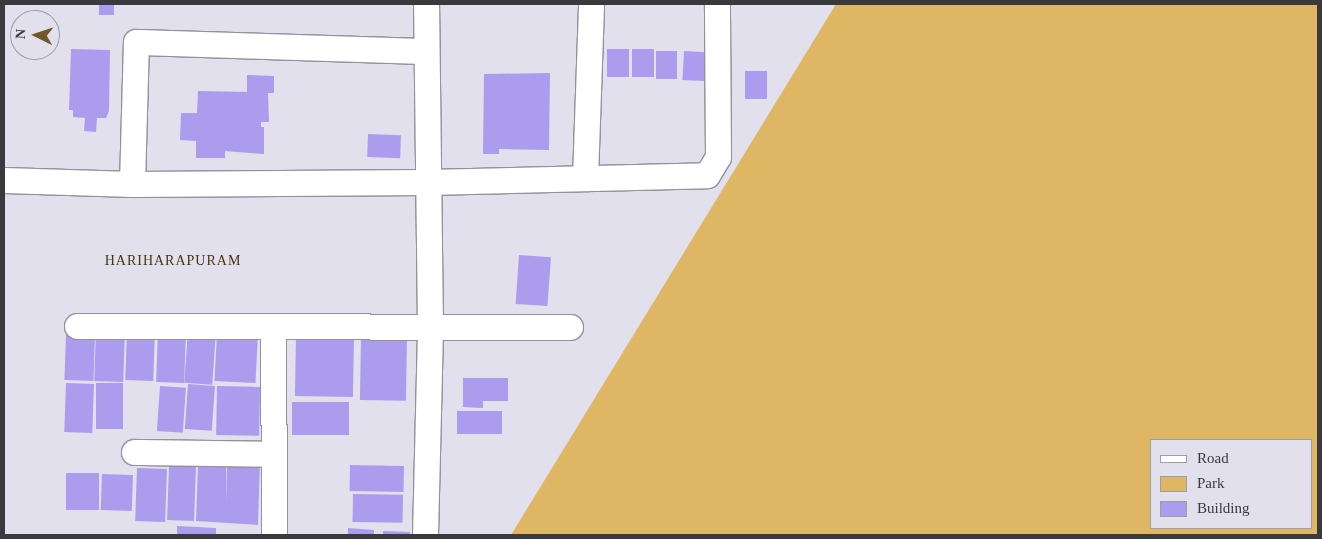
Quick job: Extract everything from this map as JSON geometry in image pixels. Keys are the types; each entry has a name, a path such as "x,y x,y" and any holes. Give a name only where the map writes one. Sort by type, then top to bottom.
{"street":[{"path":"425,535 430,327 426,182 426,4"},
{"path":"584,178 592,4"},
{"path":"4,180 132,184 426,182 707,175 718,157 718,4"},
{"path":"132,184 136,42 426,51"},
{"path":"77,326 570,327"},
{"path":"273,326 272,454 274,535"},
{"path":"134,452 272,454"}],"green space":[{"path":"836,4 1318,4 1318,535 511,535"}],"building":[{"path":"99,4 114,4 114,15 99,15"},
{"path":"71,49 110,50 109,111 106,118 97,118 96,132 84,131 85,118 73,117 73,110 69,110"},
{"path":"607,49 629,49 629,77 607,77"},
{"path":"632,49 654,49 654,77 632,77"},
{"path":"656,51 677,51 677,79 656,79"},
{"path":"684,51 706,52 704,81 682,80"},
{"path":"745,71 767,71 767,99 745,99"},
{"path":"550,73 549,150 499,149 499,154 483,154 484,74"},
{"path":"247,75 274,76 274,93 268,93 269,122 261,122 261,127 264,127 264,154 225,151 225,158 196,158 196,141 180,140 181,113 197,113 198,91 247,92"},
{"path":"368,134 401,135 400,158 367,157"},
{"path":"519,255 551,257 548,306 516,304"},
{"path":"96,330 125,331 123,382 94,381"},
{"path":"127,330 155,331 153,381 125,380"},
{"path":"158,330 186,331 184,383 156,382"},
{"path":"188,330 216,332 212,385 184,383"},
{"path":"217,333 258,335 255,383 214,381"},
{"path":"66,335 95,336 93,381 64,380"},
{"path":"296,336 354,337 353,397 295,396"},
{"path":"361,338 407,339 406,401 360,400"},
{"path":"463,378 508,378 508,401 483,401 483,408 463,407"},
{"path":"66,383 94,384 92,433 64,432"},
{"path":"96,383 123,383 123,429 96,429"},
{"path":"188,384 215,386 212,431 185,429"},
{"path":"160,386 186,388 183,433 157,431"},
{"path":"217,386 260,387 259,436 216,435"},
{"path":"292,402 349,402 349,435 292,435"},
{"path":"457,411 502,411 502,434 457,434"},
{"path":"227,460 260,462 258,525 196,521 198,463 226,464 226,502"},
{"path":"169,465 196,466 194,521 167,520"},
{"path":"350,465 404,466 404,492 350,491"},
{"path":"137,468 167,469 165,522 135,521"},
{"path":"66,473 99,473 99,510 66,510"},
{"path":"102,474 133,475 132,511 101,510"},
{"path":"353,494 403,495 403,523 353,522"},
{"path":"177,526 216,528 216,535 177,535"},
{"path":"348,528 374,530 374,535 348,535"},
{"path":"383,531 410,532 410,535 383,535"}],"district":[{"name":"HARIHARAPURAM","path":"173,261"}]}
